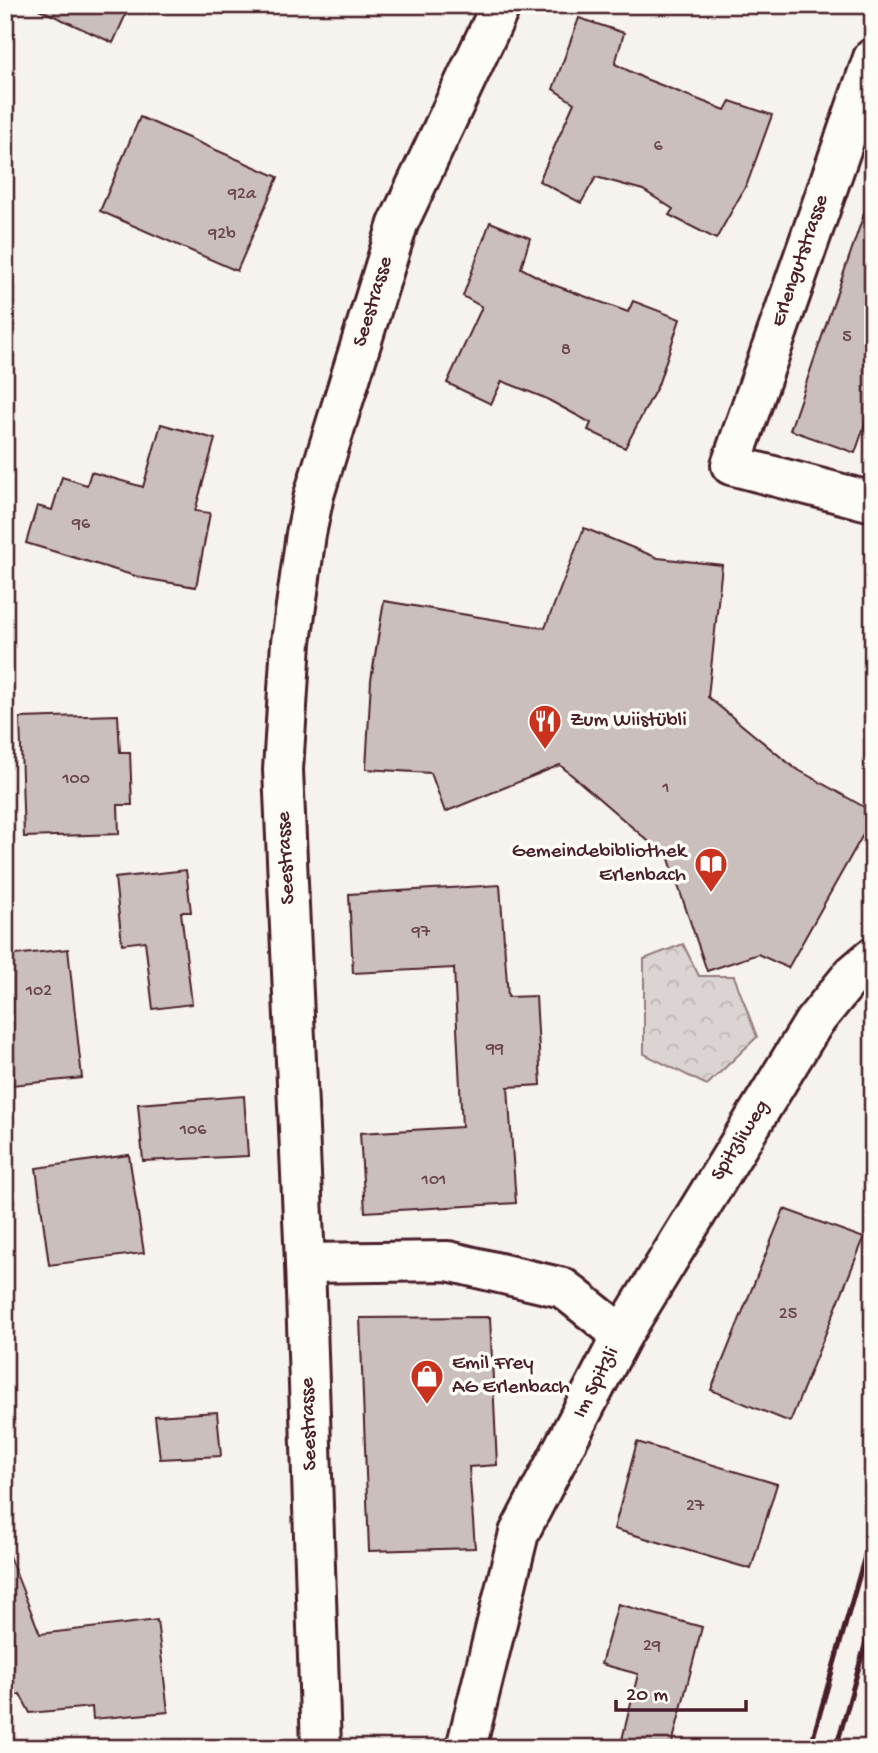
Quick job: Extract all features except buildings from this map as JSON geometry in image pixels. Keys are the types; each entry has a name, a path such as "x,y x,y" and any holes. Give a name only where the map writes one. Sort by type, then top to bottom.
{"street":[{"name":"Seestrasse","path":"321,1748 305,1263 283,770 291,642 314,495 398,224 501,5"},
{"name":"Erlengutstrasse","path":"873,58 731,465 873,502"},
{"name":"Spitzliweg","path":"622,1335 814,1022 853,974 873,957"},
{"name":"Im Spitzli","path":"305,1263 448,1261 563,1288 622,1335 519,1533 466,1748"}],"green space":[{"path":"683,944 699,976 734,976 757,1037 707,1085 644,1054 644,959"}],"railway":[{"path":"810,1748 873,1528"},
{"path":"836,1748 873,1617"}],"place":[{"name":"Zum Wiistübli","path":"545,751"},
{"name":"Gemeindebibliothek Erlenbach","path":"711,894"},
{"name":"Emil Frey AG Erlenbach","path":"427,1406"}]}
